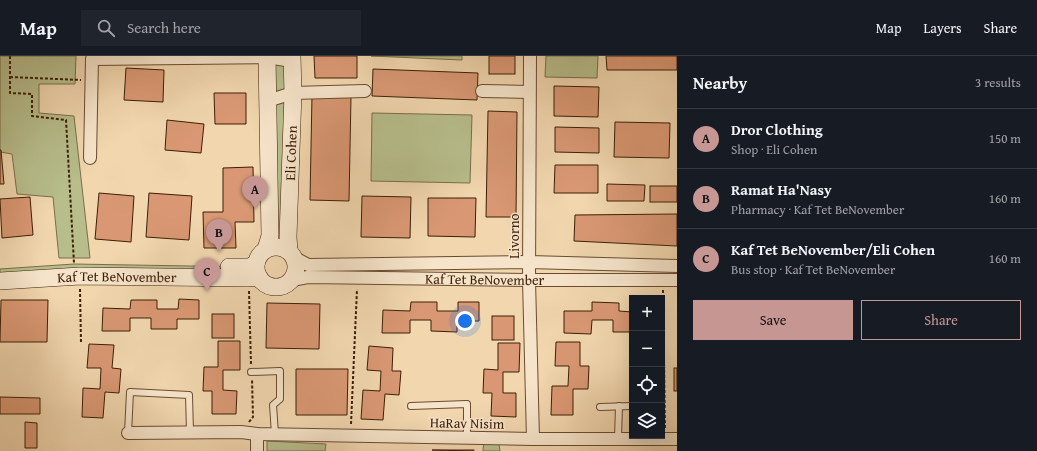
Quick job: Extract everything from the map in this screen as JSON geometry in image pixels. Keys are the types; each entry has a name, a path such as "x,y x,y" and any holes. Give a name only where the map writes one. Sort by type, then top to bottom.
{"street":[{"path":"90,158 92,59 268,56 292,58"},
{"name":"Eli Cohen","path":"266,249 270,236 267,93 268,56"},
{"name":"Livorno","path":"530,56 529,280 533,439"},
{"name":"Eli Cohen","path":"292,58 292,254"},
{"path":"267,93 365,91"},
{"path":"482,91 529,92"},
{"path":"274,246 282,248 292,254 297,265 296,272 292,280 285,285 274,287 267,285 254,273 258,257 266,249 274,246"},
{"name":"Kaf Tet BeNovember","path":"292,254 308,265 529,262 677,266"},
{"name":"Kaf Tet BeNovember","path":"0,269 74,264 249,267 254,273"},
{"name":"Kaf Tet BeNovember","path":"0,281 80,276 254,273"},
{"name":"Kaf Tet BeNovember","path":"292,280 308,277 529,280 677,280"},
{"name":"HaRav Nisim","path":"128,433 241,432 257,434 467,438 671,439"},
{"path":"257,434 257,451"}],"lane":[{"path":"251,372 280,371 280,399 273,405 275,434"},
{"path":"128,433 130,392 189,395 190,432"},
{"path":"412,406 467,404 467,438"},
{"path":"618,439 619,406"},
{"path":"600,407 629,406"}],"path":[{"path":"10,56 10,93 32,94 32,116 66,120 74,264"},
{"path":"10,78 92,81"},
{"path":"253,417 251,372 254,273"},
{"path":"351,436 358,278"},
{"path":"663,280 671,439"},
{"path":"80,288 81,344"}],"green space":[{"path":"0,56 76,56 75,84 39,84 39,113 74,116 90,258 59,258 53,197 17,194 12,154 0,152"},
{"path":"267,56 292,56 288,237 270,236"},
{"path":"371,56 462,56 462,60"},
{"path":"546,56 598,56 597,78 545,77"},
{"path":"372,113 472,115 470,183 371,181"},
{"path":"74,264 249,267 248,278 0,281 0,269"},
{"path":"484,438 498,438 500,451 483,451"},
{"path":"267,441 326,444 325,451 267,451"}],"building":[{"path":"314,56 357,56 357,78 315,78"},
{"path":"489,56 515,56 515,74 489,74"},
{"path":"606,56 677,56 677,70 607,70"},
{"path":"126,68 164,70 163,102 124,100"},
{"path":"373,69 478,73 477,100 372,96"},
{"path":"554,86 599,87 598,117 554,116"},
{"path":"214,93 246,93 246,124 215,124"},
{"path":"312,95 351,96 349,201 310,200"},
{"path":"488,111 517,112 516,217 486,217"},
{"path":"167,120 204,124 201,153 165,150"},
{"path":"615,122 670,123 669,158 614,157"},
{"path":"555,127 599,128 599,153 555,152"},
{"path":"1,150 4,184 0,184"},
{"path":"555,165 598,165 598,193 554,193"},
{"path":"253,167 254,222 235,222 236,248 204,248 203,212 223,212 223,168"},
{"path":"607,184 645,185 644,201 607,201"},
{"path":"650,186 677,186 677,202 650,202"},
{"path":"99,193 134,196 131,242 95,239"},
{"path":"149,193 192,196 189,240 146,237"},
{"path":"362,196 411,197 410,238 361,237"},
{"path":"30,197 33,235 2,238 0,199"},
{"path":"428,198 476,198 475,237 428,236"},
{"path":"677,214 677,246 574,241 575,215"},
{"path":"179,299 199,300 199,319 177,319 177,329 151,329 151,318 130,318 130,331 102,331 103,308 130,309 131,300 157,300 157,309 178,309"},
{"path":"1,300 48,300 47,342 0,342"},
{"path":"411,302 437,302 437,311 458,311 458,302 479,302 479,321 457,321 457,332 431,331 431,320 410,320 410,333 382,333 383,310 410,311"},
{"path":"592,302 619,303 619,311 629,312 629,332 613,332 613,320 592,320 591,334 564,333 564,311 592,311"},
{"path":"267,303 320,304 319,349 266,348"},
{"path":"212,314 234,314 234,338 212,338"},
{"path":"492,316 514,316 514,340 492,340"},
{"path":"218,341 240,341 240,370 223,370 223,390 237,391 236,414 212,414 212,391 203,391 204,367 218,367"},
{"path":"556,342 580,342 580,366 589,366 588,389 573,389 573,415 551,415 552,386 568,386 569,366 555,366"},
{"path":"498,343 520,343 519,372 503,372 503,393 516,393 516,417 491,416 492,393 483,393 484,369 498,370"},
{"path":"89,344 114,345 112,368 121,369 119,393 105,392 103,418 82,417 83,388 100,389 101,368 87,368"},
{"path":"369,346 393,348 392,371 401,371 399,395 385,394 383,420 361,419 363,390 380,391 381,371 367,370"},
{"path":"674,368 677,368 677,391 674,391"},
{"path":"296,369 348,369 347,415 296,415"},
{"path":"0,397 40,398 40,414 0,414"},
{"path":"25,422 37,423 37,448 25,448"},
{"path":"432,450 474,450 474,451"}],"place":[{"name":"Dror Clothing","path":"255,209"},
{"name":"Ramat Ha'Nasy","path":"219,252"},
{"name":"Kaf Tet BeNovember/Eli Cohen","path":"207,291"}]}
